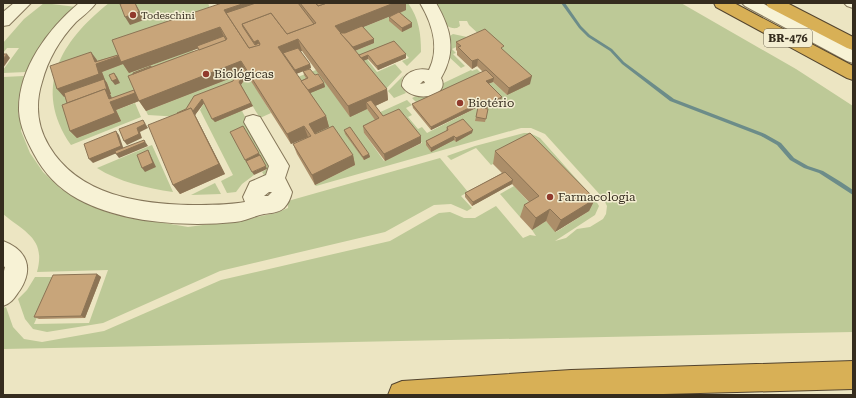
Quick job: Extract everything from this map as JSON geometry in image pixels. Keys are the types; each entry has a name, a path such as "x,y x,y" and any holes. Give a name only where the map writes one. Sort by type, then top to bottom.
{"highway":[{"name":"BR-476","path":"722,3 853,74"},
{"name":"BR-476","path":"774,3 853,44"},
{"path":"803,18 853,38"},
{"path":"402,395 457,390 640,380 853,375"}],"lane":[{"path":"3,21 23,3"},
{"path":"88,3 67,22 52,41 36,72 29,94 28,110 30,126 40,148 52,167 69,183 87,193 118,206 152,212 189,214 238,212 262,206 254,201 254,192 262,184 273,183 279,166 253,122"},
{"path":"428,3 441,33 442,60 432,78"},
{"path":"750,3 853,57"},
{"path":"3,251 16,263 16,276 3,295"}],"green space":[{"path":"44,3 76,7 48,37 26,72 3,73 3,70 19,48 7,48 3,53 3,43 24,19"},
{"path":"109,3 208,3 214,19 120,52 124,61 101,70 97,60 57,74 64,97 105,82 102,72 125,63 129,73 193,50 200,63 136,87 140,97 115,107 111,96 69,112 77,138 120,121 116,110 135,103 141,117 71,145 59,124 54,104 53,85 57,67 66,50 77,33","holes":["107,83 110,94 71,108 68,97"]},
{"path":"399,3 408,3 415,14 421,39 421,52 407,66 402,61 409,58 395,43 354,59 350,53 374,43 361,28 406,10"},
{"path":"434,3 681,3 796,69 853,106 853,332 3,349 3,308 6,307 13,327 24,339 42,342 104,331 221,280 390,241 439,213 450,212 464,218 475,218 496,206 523,238 530,235 536,236 532,230 546,221 556,232 589,211 526,146 491,165 476,148 451,160 447,156 475,146 524,133 530,133 540,138 599,206 595,215 555,241 566,238 577,229 590,227 603,219 606,214 607,206 603,198 545,134 531,128 521,128 316,186 315,185 355,165 312,135 328,127 295,78 316,70 367,109 380,126 364,133 384,161 422,143 400,116 384,124 376,114 407,100 412,105 406,108 412,115 408,117 418,129 422,127 427,133 476,108 485,109 494,105 485,85 493,82 507,95 483,38 469,25 467,21 459,21 460,26 457,28 452,28 445,24"},
{"path":"453,34 467,37 471,40 452,49 456,53 453,54 465,66 461,68 449,57 448,37"},
{"path":"367,59 377,72 395,64 402,72 382,93 358,63"},
{"path":"477,69 483,75 419,105 412,98 471,70"},
{"path":"241,74 235,85 180,117 148,115 146,111"},
{"path":"248,75 271,113 260,118 240,86"},
{"path":"404,75 402,84 406,93 394,98 388,91"},
{"path":"24,76 24,86 19,96 18,113 22,127 21,131 30,153 43,172 61,189 80,200 112,214 188,227 247,219 276,213 288,208 288,201 440,158 468,192 461,196 472,208 467,211 451,204 434,205 385,232 220,271 103,323 47,332 33,329 25,319 18,299 27,290 35,277 55,277 34,324 89,323 108,270 37,272 39,252 36,244 26,232 3,214 3,77"},
{"path":"204,103 242,111 271,167 269,174 264,175 262,172 267,169 247,163 254,175 242,184 236,192 227,193 221,181 233,175 200,110"},
{"path":"152,145 173,192 133,184 105,173 97,168"},
{"path":"215,183 221,194 191,195"},
{"path":"514,186 534,208 520,217 500,194"}],"building":[{"path":"135,3 139,12 125,17 120,4"},
{"name":"Biológicas","path":"222,3 245,3 224,10 249,48 260,44 258,40 254,42 242,24 271,13 287,34 316,23 300,3 315,3 318,6 327,3 394,3 335,26 387,89 348,106 298,39 278,47 326,116 309,124 315,134 333,126 353,155 312,175 293,144 311,136 304,126 287,134 241,61 139,101 128,76 227,39 220,27 121,62 112,40"},
{"path":"256,3 298,3 314,24 287,34 271,13 242,24 255,45 259,43 260,45 249,48 226,13"},
{"path":"316,3 327,3 318,6"},
{"path":"399,12 412,23 402,28 389,17"},
{"path":"362,26 374,39 353,47 340,33 345,33"},
{"name":"Biotério","path":"485,29 504,46 501,48 532,76 509,88 478,59 472,61 458,47 461,46 456,42"},
{"path":"224,36 226,40 199,50 197,46"},
{"path":"394,41 406,54 377,66 368,55 361,58 359,55"},
{"path":"298,48 310,64 295,70 283,53"},
{"path":"91,52 95,62 118,55 119,56 96,64 99,74 57,89 50,66"},
{"path":"151,67 133,74 133,73"},
{"path":"244,68 246,71 239,82 251,103 212,119 202,99 193,111 195,115 191,108 178,114 177,113 186,109 194,96 233,81 239,70"},
{"path":"310,69 315,75 318,74 324,83 308,90 301,81 308,78 303,71"},
{"name":"Biotério","path":"486,70 494,78 486,81 502,97 485,105 477,104 431,127 412,104"},
{"path":"114,73 117,79 112,81 109,75"},
{"path":"104,79 107,90 105,89 67,103 64,93"},
{"path":"105,89 109,99 134,90 135,93 110,102 115,113 70,131 62,105"},
{"path":"371,100 383,116 399,109 421,136 384,154 363,126 379,118 366,102"},
{"path":"478,107 488,109 486,119 476,117"},
{"path":"191,108 219,164 173,185 148,125"},
{"path":"463,119 473,130 456,138 454,136 431,148 426,141 448,130 447,127"},
{"path":"143,120 145,124 137,128 139,134 124,141 119,129"},
{"path":"243,126 259,153 245,160 230,132"},
{"path":"350,127 369,154 363,157 344,130"},
{"path":"116,131 121,146 89,159 84,144"},
{"name":"Farmacologia","path":"530,133 595,199 561,220 550,209 536,218 524,205 539,196 495,151"},
{"path":"144,140 145,142 116,154 115,151"},
{"path":"148,150 153,163 142,168 137,155"},
{"path":"260,155 266,166 252,172 246,161"},
{"path":"505,172 513,180 473,202 465,193"},
{"path":"97,274 81,316 34,317 53,275"}],"waterway":[{"path":"563,3 580,27 589,36 611,50 623,63 672,100 763,135 779,144 792,159 806,167 821,172 853,193"}],"place":[{"name":"Todeschini","path":"133,15"},
{"name":"Biológicas","path":"206,74"},
{"name":"Biotério","path":"460,103"},
{"name":"Farmacologia","path":"550,197"}]}
